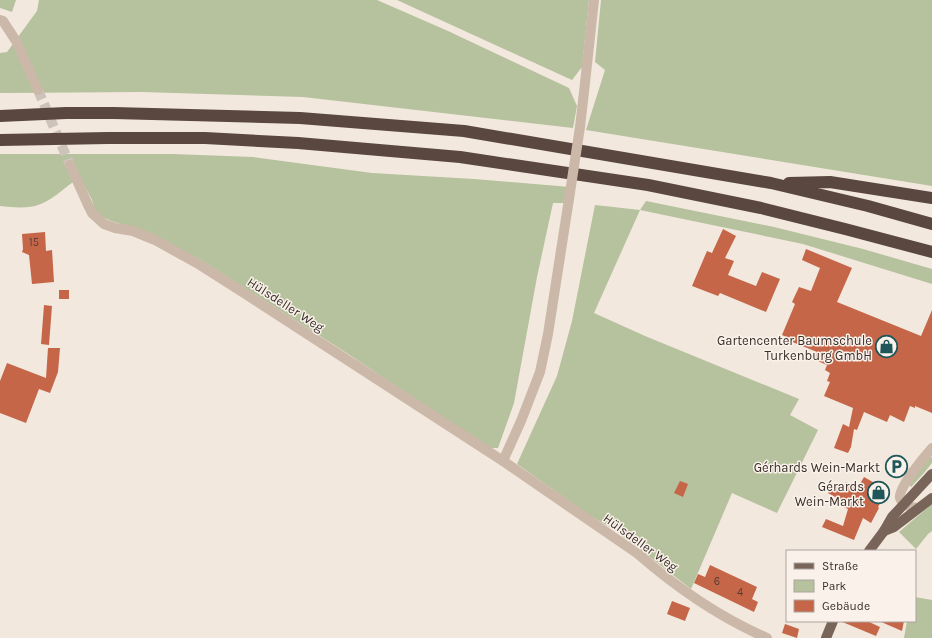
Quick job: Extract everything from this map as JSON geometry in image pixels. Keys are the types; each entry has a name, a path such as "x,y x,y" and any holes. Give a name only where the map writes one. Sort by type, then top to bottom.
{"highway":[{"path":"0,116 107,113 214,115 300,118 456,130 771,183 868,206 932,224"},
{"path":"0,140 205,138 298,143 460,157 648,185 761,208 932,252"},
{"path":"771,183 830,182 932,198"}],"main road":[{"path":"870,550 892,517 932,474"},
{"path":"884,531 894,526 932,498"},
{"path":"826,638 833,622"}],"street":[{"path":"503,462 540,372 548,334 580,127 594,0"},
{"path":"0,20 3,21 16,41 38,90"},
{"name":"Hülsdeller Weg","path":"70,165 92,212 104,224 115,228 132,231 155,240 200,265 503,462 638,554 688,594 739,625 767,638"},
{"path":"918,508 904,504 900,499 900,492 920,461 932,448"}],"green space":[{"path":"0,0 16,0 12,12 0,8"},
{"path":"39,0 377,0 448,31 569,88 577,106 573,128 303,97 142,92 0,93 0,53 7,52 37,11"},
{"path":"397,0 589,0 582,67 572,80"},
{"path":"601,0 932,0 932,186 586,130 605,70 595,62"},
{"path":"0,154 173,154 253,157 372,173 474,179 570,187 564,203 553,203 537,277 514,403 498,448 489,448 345,352 201,260 133,228 104,218 95,210 92,200 73,164 73,182 57,195 38,205 29,207 0,206"},
{"path":"646,201 774,227 863,249 932,269 932,284 803,244 640,210"},
{"path":"595,205 640,210 594,313 645,336 799,399 790,415 818,430 777,513 732,493 691,589 616,531 589,515 517,464 557,376 572,321"},
{"path":"932,457 932,463 911,487 909,485 928,458"},
{"path":"932,504 932,531 916,549 899,532"},
{"path":"916,597 932,600 932,638 904,638 907,622 916,622"}],"building":[{"path":"723,229 736,236 725,258 734,261 728,275 756,286 762,272 780,279 766,312 720,293 718,296 692,286 707,251 712,253"},
{"path":"45,232 46,251 52,250 54,282 32,284 29,255 22,252 22,234"},
{"path":"806,249 852,268 837,302 921,336 932,310 932,413 915,406 915,408 910,406 904,422 890,415 887,422 864,412 857,430 854,429 851,447 848,453 834,448 843,424 849,427 853,408 824,396 830,382 827,381 830,373 825,370 827,365 813,359 817,352 790,341 791,339 782,335 795,304 792,302 799,287 811,291 820,268 802,260"},
{"path":"59,290 69,290 69,299 59,299"},
{"path":"44,305 52,306 49,345 41,344"},
{"path":"48,348 60,348 58,372 50,393 39,389 26,423 0,413 0,381 7,363 46,378"},
{"path":"864,477 887,490 871,523 863,518 854,540 822,527 826,519 843,526 848,509 844,507 846,503 828,493 833,485 842,489 846,482 857,489"},
{"path":"680,481 688,484 683,497 674,493"},
{"path":"710,565 757,587 752,599 758,602 754,612 694,583 698,574 705,577"},
{"path":"672,601 690,608 685,621 667,614"},
{"path":"842,622 869,622 880,627 876,636"},
{"path":"881,622 904,622 902,631"},
{"path":"785,624 799,629 797,638 782,633"}],"tunnel":[{"path":"38,90 70,165"}],"place":[{"name":"Gartencenter Baumschule Turkenburg GmbH","path":"887,347"},
{"name":"Gérhards Wein-Markt","path":"896,467"},
{"name":"Gérards Wein-Markt","path":"879,493"}]}
